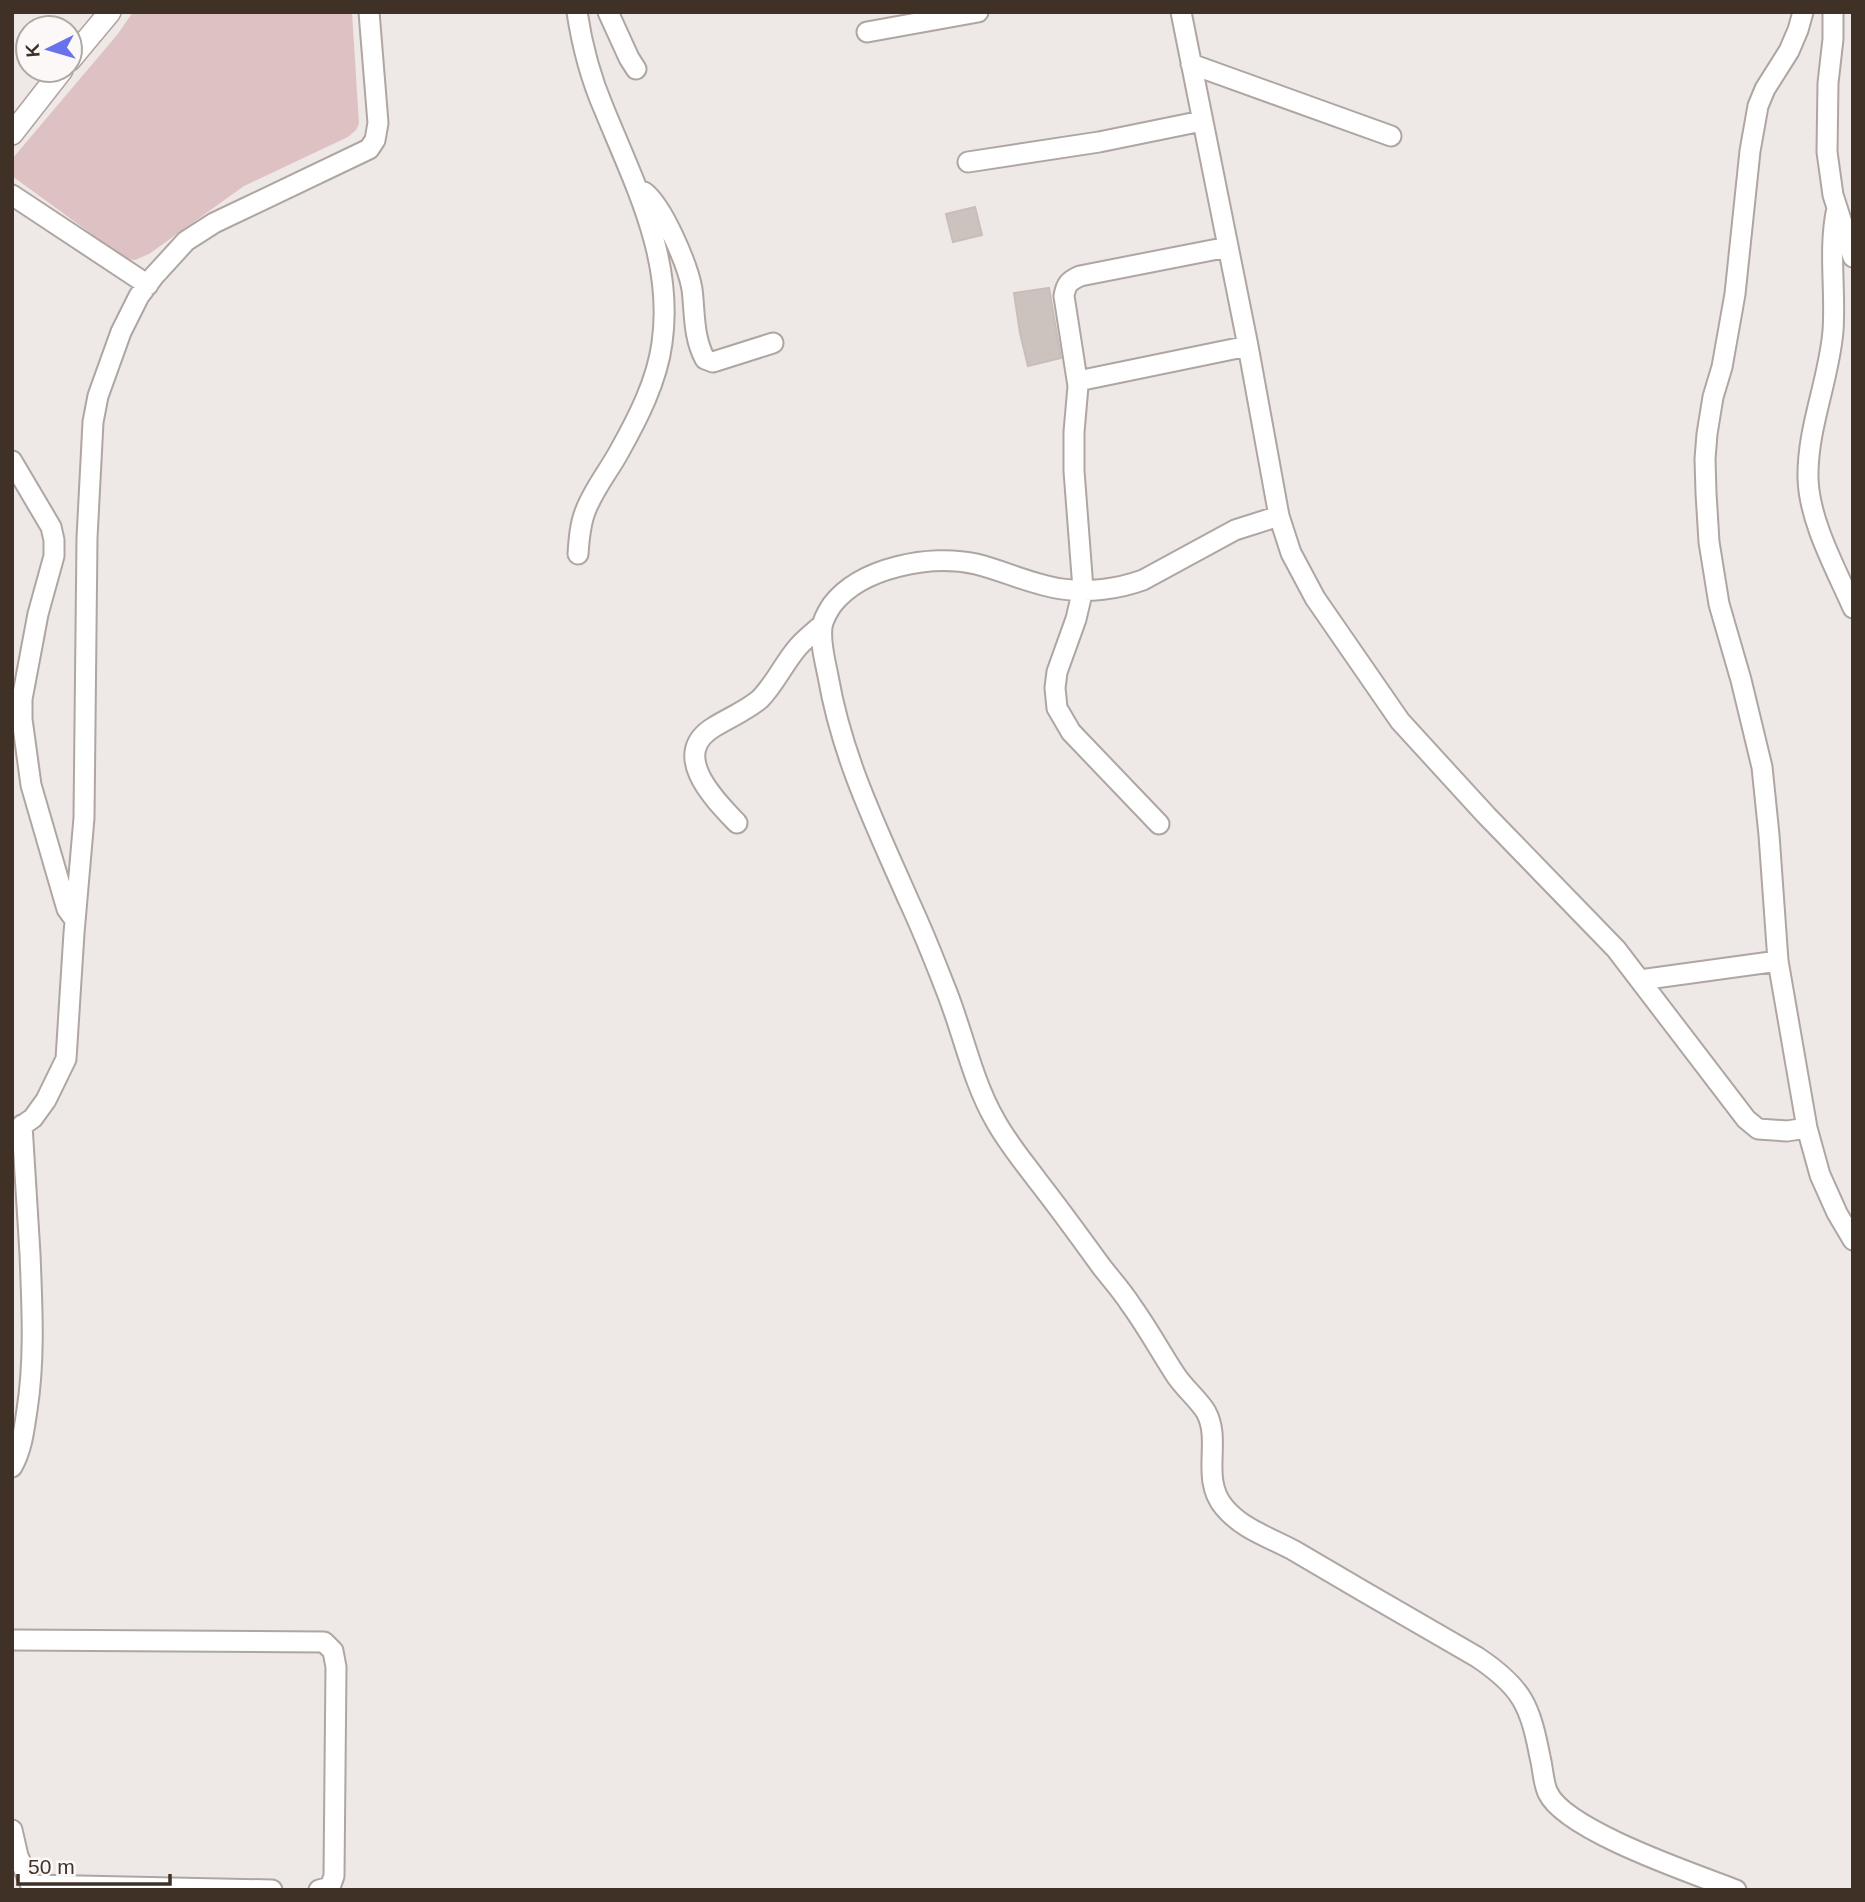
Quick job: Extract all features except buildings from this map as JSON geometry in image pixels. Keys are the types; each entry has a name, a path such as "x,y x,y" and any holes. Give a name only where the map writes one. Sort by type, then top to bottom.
{"street":[{"path":"84,43 110,12"},
{"path":"12,1466 20,1450 25,1424 32,1351 31,1286 17,1129 33,1118 46,1100 66,1059 84,818 88,538 92,435 98,396 121,332 139,296 186,241 214,223 369,149 375,140 378,123 369,12"},
{"path":"577,12 582,41 603,107 656,240 665,304 657,369 647,396 619,452 585,512 580,529 578,554"},
{"path":"608,12 636,69"},
{"path":"867,32 978,12"},
{"path":"1181,12 1279,516 1291,553 1315,598 1400,721 1486,815 1616,949 1746,1119 1758,1129 1787,1131 1807,1128"},
{"path":"1803,12 1789,51 1765,89 1758,106 1750,151 1735,294 1722,367 1713,397 1705,459 1709,542 1719,604 1762,766 1778,961 1807,1128 1820,1175 1853,1240"},
{"path":"1833,12 1827,95 1827,152 1833,195 1853,257"},
{"path":"1191,64 1391,136"},
{"path":"12,134 51,84"},
{"path":"968,162 1099,142 1202,121"},
{"path":"637,188 650,196 660,211 683,259 692,287 697,340 705,359 713,362 773,343"},
{"path":"12,195 148,285"},
{"path":"1837,208 1832,239 1833,333 1810,451 1808,478 1813,509 1824,542 1853,608"},
{"path":"1159,824 1071,732 1057,708 1057,672 1076,619 1083,589 1074,471 1078,381 1064,296 1070,281 1080,276 1228,247"},
{"path":"1078,381 1248,346"},
{"path":"12,461 51,527 54,540 54,556 38,614 22,699 22,719 31,785 67,908 75,920"},
{"path":"737,823 711,796 702,782 695,756 698,743 704,734 747,709 761,697 798,647 822,625 833,605 846,590 863,580 887,570 918,563 960,561 1064,590 1109,589 1143,580 1236,530 1279,516"},
{"path":"54,540 88,538"},
{"path":"822,625 823,651 833,705 861,793 949,996 976,1079 992,1116 1012,1148 1131,1304 1177,1377 1208,1416 1212,1441 1213,1484 1223,1506 1252,1531 1286,1546 1477,1657 1507,1679 1529,1713 1548,1793 1568,1815 1586,1827 1633,1849 1736,1890"},
{"path":"1640,981 1778,961"},
{"path":"12,1640 324,1642 333,1651 336,1667 334,1877 330,1887 319,1890"},
{"path":"12,1830 19,1856 33,1887 272,1890"}],"shaded area":[{"path":"133,12 352,12 359,124 348,137 244,186 149,254 135,260 126,259 12,176 12,159 76,84 84,84 84,74"}]}
